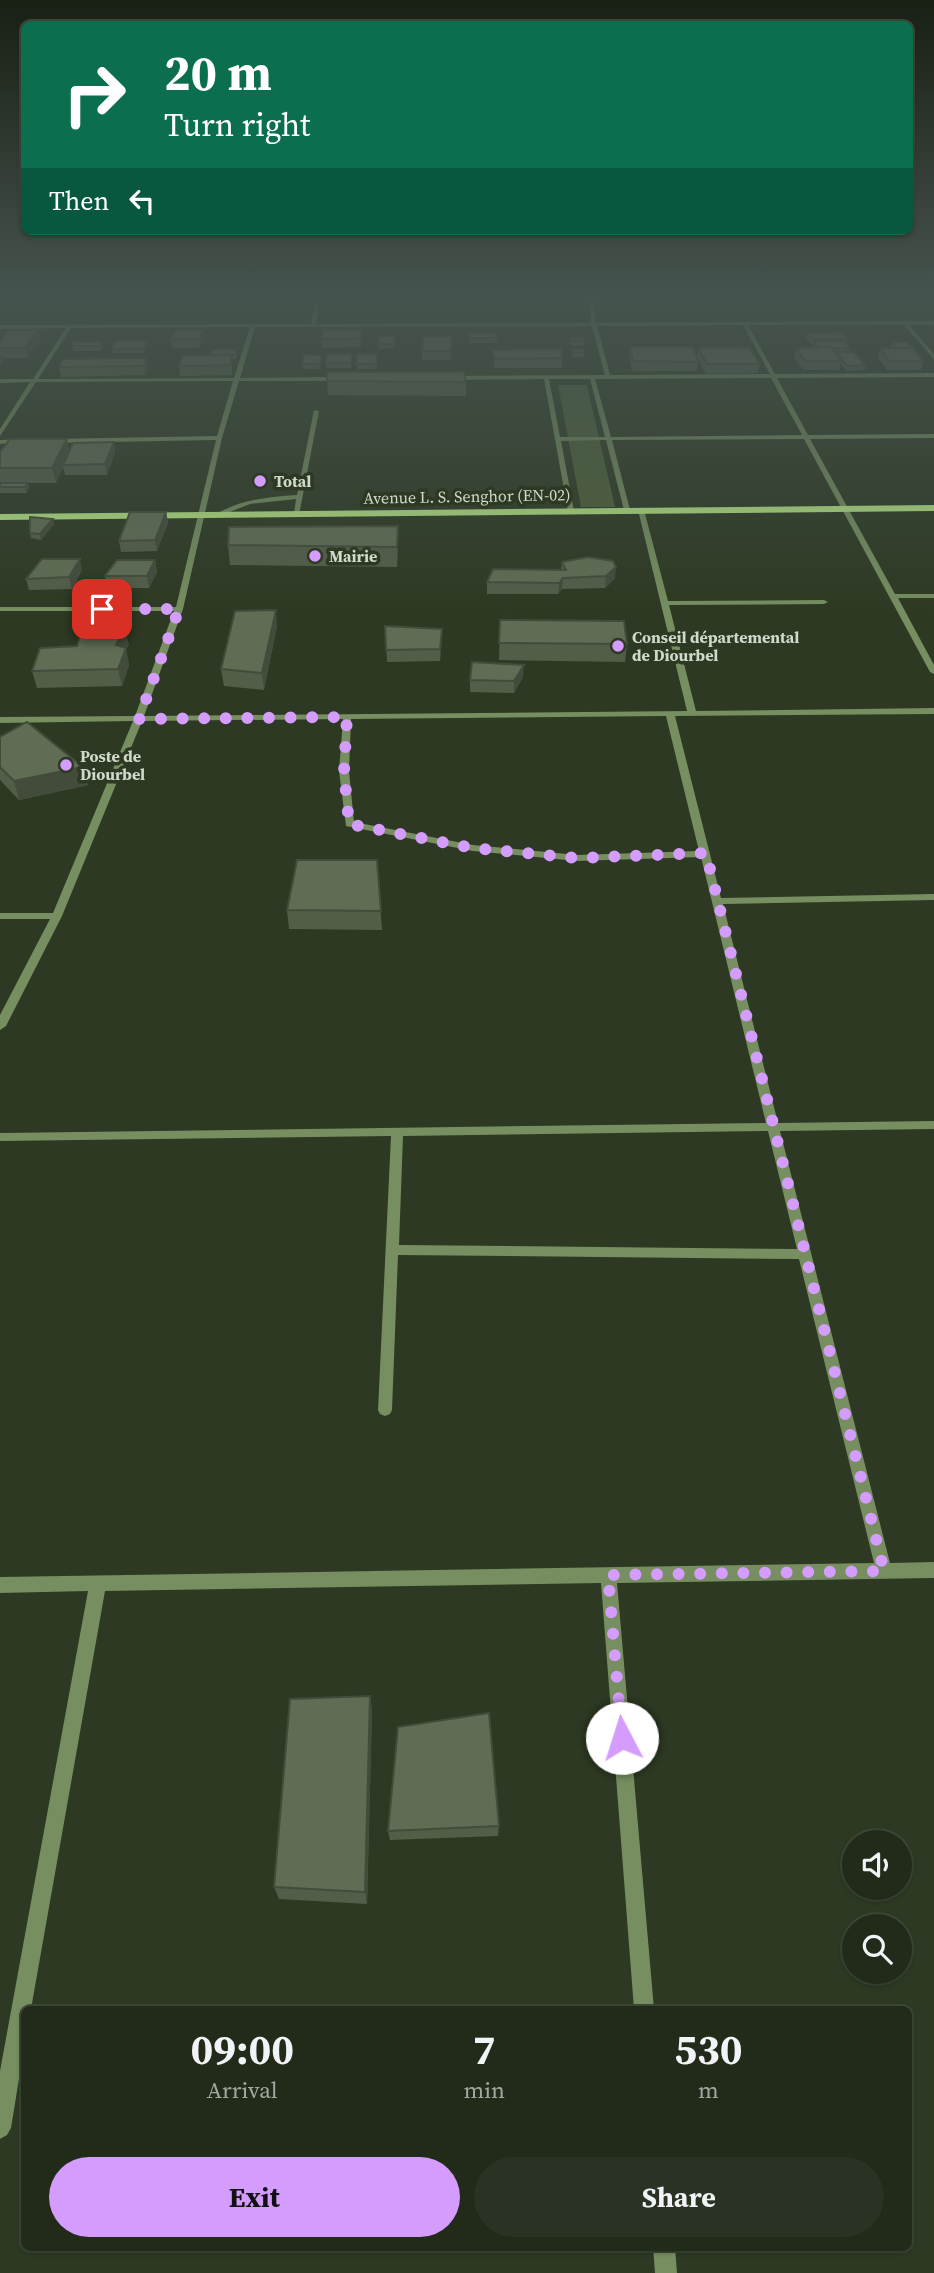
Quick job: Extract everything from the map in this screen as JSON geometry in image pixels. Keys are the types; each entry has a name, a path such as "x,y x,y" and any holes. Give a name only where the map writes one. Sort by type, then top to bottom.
{"main road":[{"name":"Avenue L. S. Senghor (EN-02)","path":"0,516 934,508"}],"street":[{"path":"0,434 21,401"},
{"path":"0,1026 57,916 139,719 179,609 230,401"},
{"path":"551,401 571,511"},
{"path":"599,401 628,510"},
{"path":"787,401 934,672"},
{"path":"297,514 316,411"},
{"path":"558,439 934,436"},
{"path":"41,441 219,439"},
{"path":"0,442 27,441"},
{"path":"220,514 231,507 258,499 300,497"},
{"path":"641,510 692,713"},
{"path":"893,596 934,596"},
{"path":"663,603 824,602"},
{"path":"0,609 179,609"},
{"path":"0,720 934,711"},
{"path":"670,714 884,1571"},
{"path":"347,717 344,771 349,824 473,848 577,858 706,853"},
{"path":"717,901 934,897"},
{"path":"0,916 57,916"},
{"path":"0,1137 934,1125"},
{"path":"385,1410 397,1132"},
{"path":"393,1250 806,1254"},
{"path":"0,1584 934,1570"},
{"path":"608,1575 644,2006"},
{"path":"22,2006 98,1583"},
{"path":"0,2128 21,2011"},
{"path":"664,2251 666,2273"}],"green space":[{"path":"561,401 591,401 615,507 581,507"}],"building":[{"path":"10,439 67,439 52,468 0,468 0,452"},
{"path":"114,442 105,464 63,465 73,443"},
{"path":"0,483 28,483 25,487 0,487"},
{"path":"130,512 166,512 155,540 119,541"},
{"path":"30,517 53,519 40,534 30,533"},
{"path":"398,526 397,547 228,545 229,527"},
{"path":"588,557 613,561 616,567 606,576 563,578 559,583 487,582 493,569 566,570 562,562"},
{"path":"42,559 80,559 69,577 26,579"},
{"path":"117,560 155,560 147,576 105,576"},
{"path":"276,610 262,673 221,669 235,611"},
{"path":"500,620 624,621 627,644 499,643"},
{"path":"385,626 442,629 440,649 386,650"},
{"path":"82,628 125,628 116,645 126,648 118,669 32,671 40,648 77,646"},
{"path":"472,662 524,665 514,681 470,680"},
{"path":"27,722 83,767 14,781 0,767 0,737"},
{"path":"297,860 377,860 381,911 287,910"},
{"path":"370,1696 365,1892 274,1887 290,1699"},
{"path":"489,1713 499,1826 388,1831 398,1727"}],"place":[{"name":"Total","path":"260,481"},
{"name":"Mairie","path":"315,556"},
{"name":"Conseil départemental de Diourbel","path":"618,646"},
{"name":"Poste de Diourbel","path":"66,765"}],"route":[{"path":"102,609 179,609 139,719 347,717 344,771 349,824 473,848 577,858 706,853 884,1571 608,1575 622,1738"}]}
